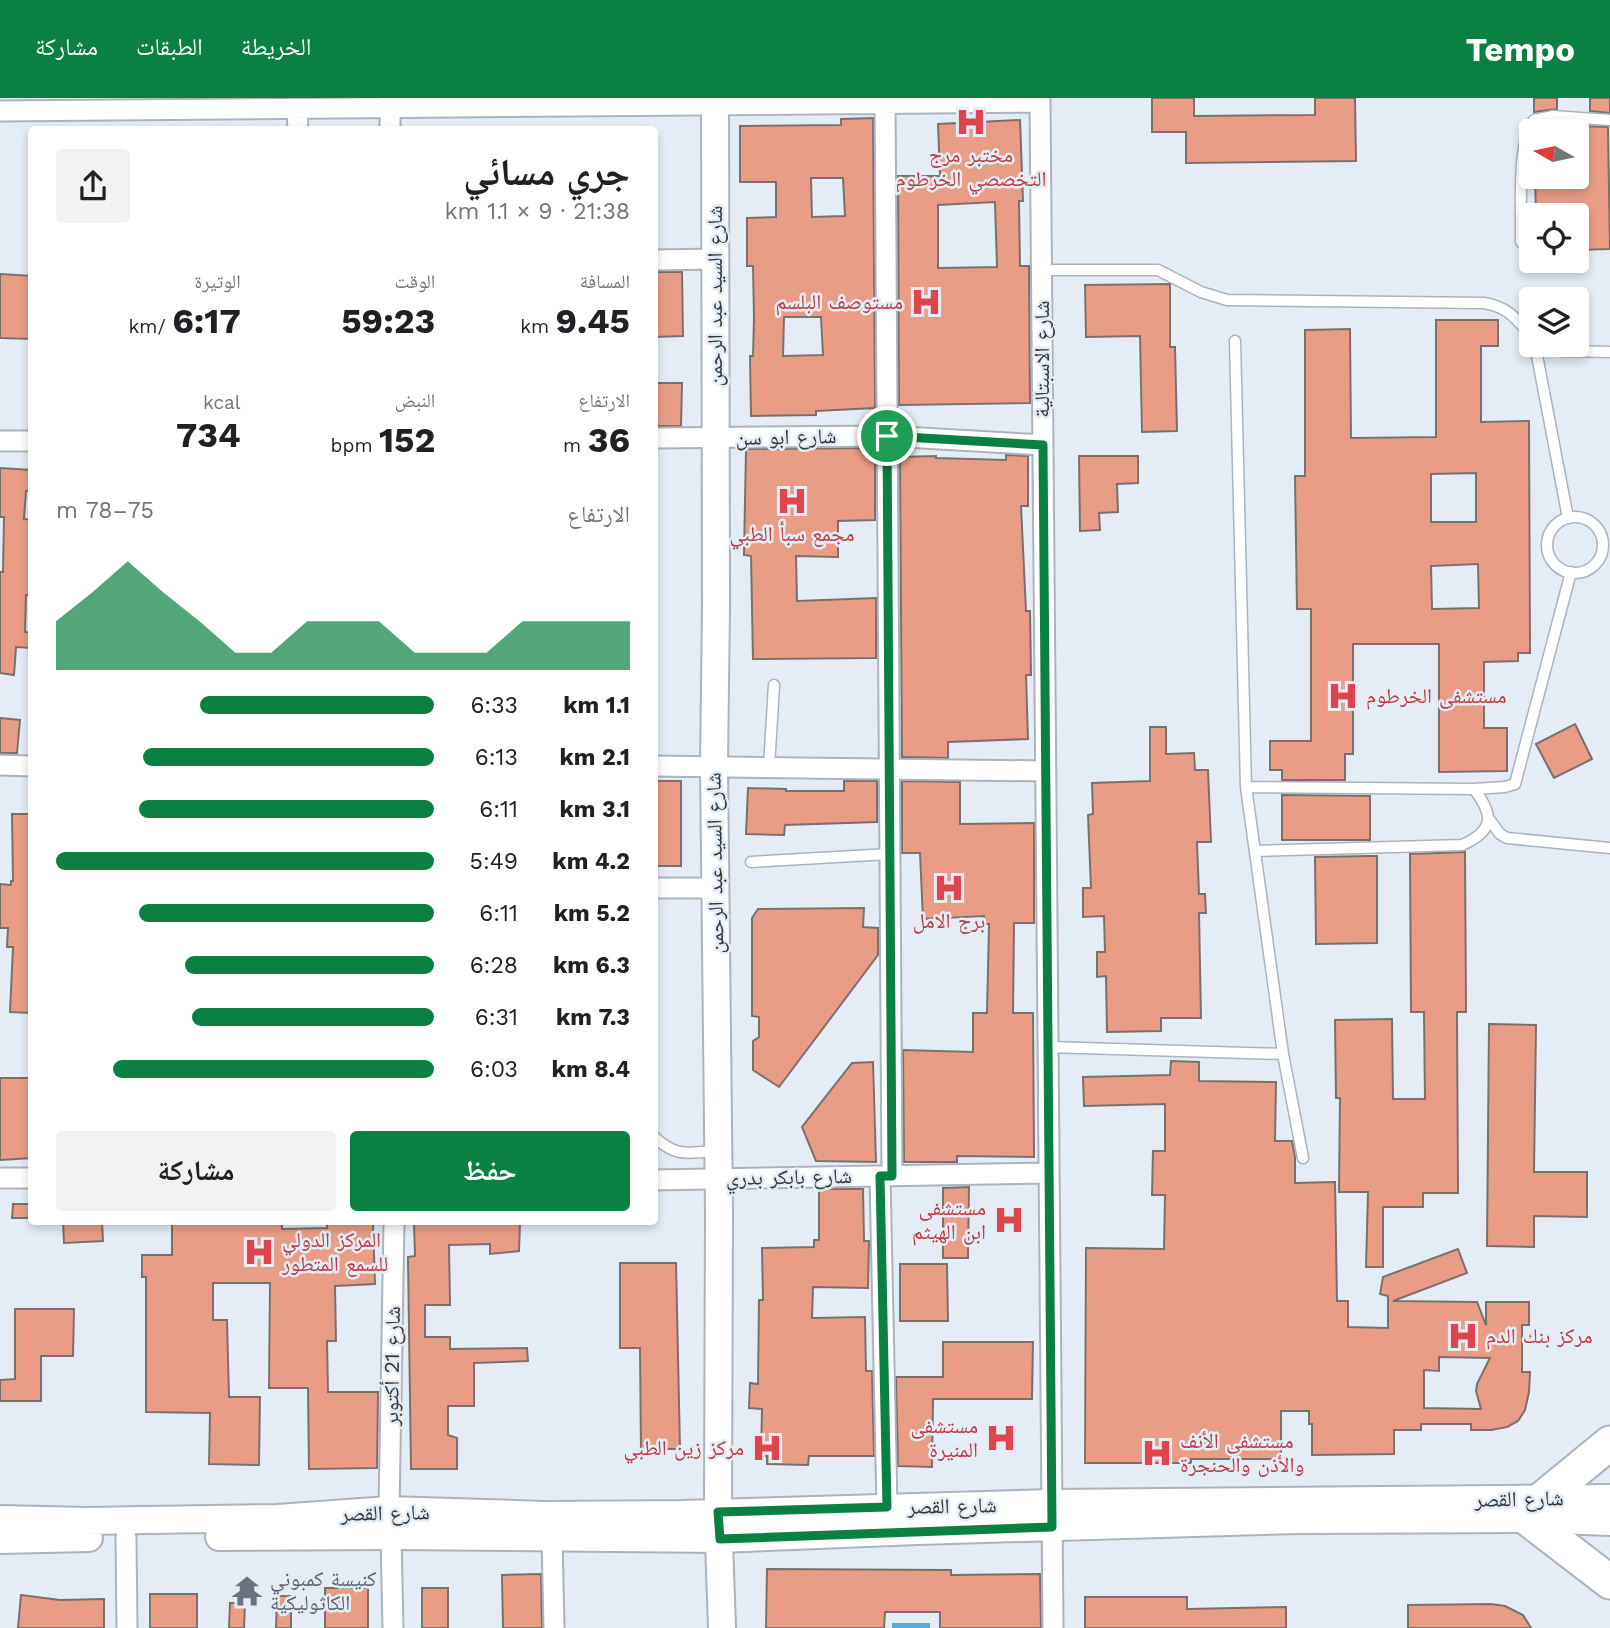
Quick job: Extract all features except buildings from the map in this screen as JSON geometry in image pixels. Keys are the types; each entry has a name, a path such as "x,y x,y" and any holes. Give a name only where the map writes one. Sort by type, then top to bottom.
{"highway":[{"path":"1610,1443 1536,1509 1610,1582"}],"main road":[{"name":"شارع السيد عبد الرحمن","path":"715,101 714,766 719,1178 718,1512 722,1628"},
{"name":"شارع القصر","path":"0,1539 126,1537 545,1515 887,1507 1052,1515 1299,1520 1536,1509 1610,1498"},
{"name":"شارع القصر","path":"1536,1509 1610,1522"},
{"name":"شارع القصر","path":"0,1519 86,1521 278,1518 390,1523 552,1537 720,1539 1052,1515"}],"street":[{"path":"0,111 115,113 204,120 297,109 390,103 1040,100"},
{"name":"شارع الاسبتالية","path":"1040,100 1053,1628"},
{"path":"885,101 889,769 887,1507"},
{"path":"390,103 390,126"},
{"path":"297,109 298,126"},
{"path":"658,260 715,259"},
{"name":"شارع ابو سن","path":"658,438 887,436 1043,445"},
{"path":"0,440 28,441"},
{"path":"0,765 28,766"},
{"path":"658,766 1046,771"},
{"path":"658,888 715,888"},
{"name":"شارع بابكر بدري","path":"658,1180 1049,1173"},
{"path":"0,1178 28,1178"},
{"name":"شارع 21 أكتوبر","path":"393,1628 390,1523 394,1225"},
{"path":"126,1537 127,1628"},
{"path":"552,1537 554,1628"}],"lane":[{"path":"1522,203 1526,131 1534,120 1553,116 1610,120"},
{"path":"1042,270 1158,270 1195,289 1227,300 1484,303 1499,306 1519,322"},
{"path":"1236,341 1246,787 1283,1054 1303,1158"},
{"path":"1589,352 1610,352"},
{"path":"1537,357 1568,518"},
{"path":"1579,517 1597,528 1606,548 1592,567 1582,572 1572,572 1561,569 1553,562 1548,552 1548,541 1558,522 1579,517"},
{"path":"1246,787 1474,789 1515,784 1572,572"},
{"path":"769,767 774,685"},
{"path":"1255,851 1462,845 1474,840 1484,830 1489,819 1488,809 1474,789"},
{"path":"1489,819 1500,834 1507,838 1610,848"},
{"path":"751,862 889,854"},
{"path":"1048,1047 1283,1054"},
{"path":"658,1140 676,1153 718,1151"}],"water":[{"path":"892,1623 930,1623 930,1628 892,1628"}],"place":[{"name":"مختبر مرج التخصصي الخرطوم","path":"971,122"},
{"name":"مستوصف البلسم","path":"926,302"},
{"name":"مجمع سبأ الطبي","path":"792,501"},
{"name":"مستشفى الخرطوم","path":"1343,696"},
{"name":"برج الامل","path":"949,888"},
{"name":"مستشفى ابن الهيثم","path":"1009,1220"},
{"name":"المركز الدولي للسمع المتطور","path":"259,1252"},
{"name":"مركز بنك الدم","path":"1463,1336"},
{"name":"مستشفى المنيرة","path":"1001,1438"},
{"name":"مركز زين الطبي","path":"767,1448"},
{"name":"مستشفى الأنف والأذن والحنجرة","path":"1157,1453"},
{"name":"كنيسة كمبوني الكاثوليكية","path":"247,1591"}],"route":[{"path":"887,436 1043,445 1052,1527 720,1539 718,1512 887,1507 880,1176 892,1176 887,436"}]}
